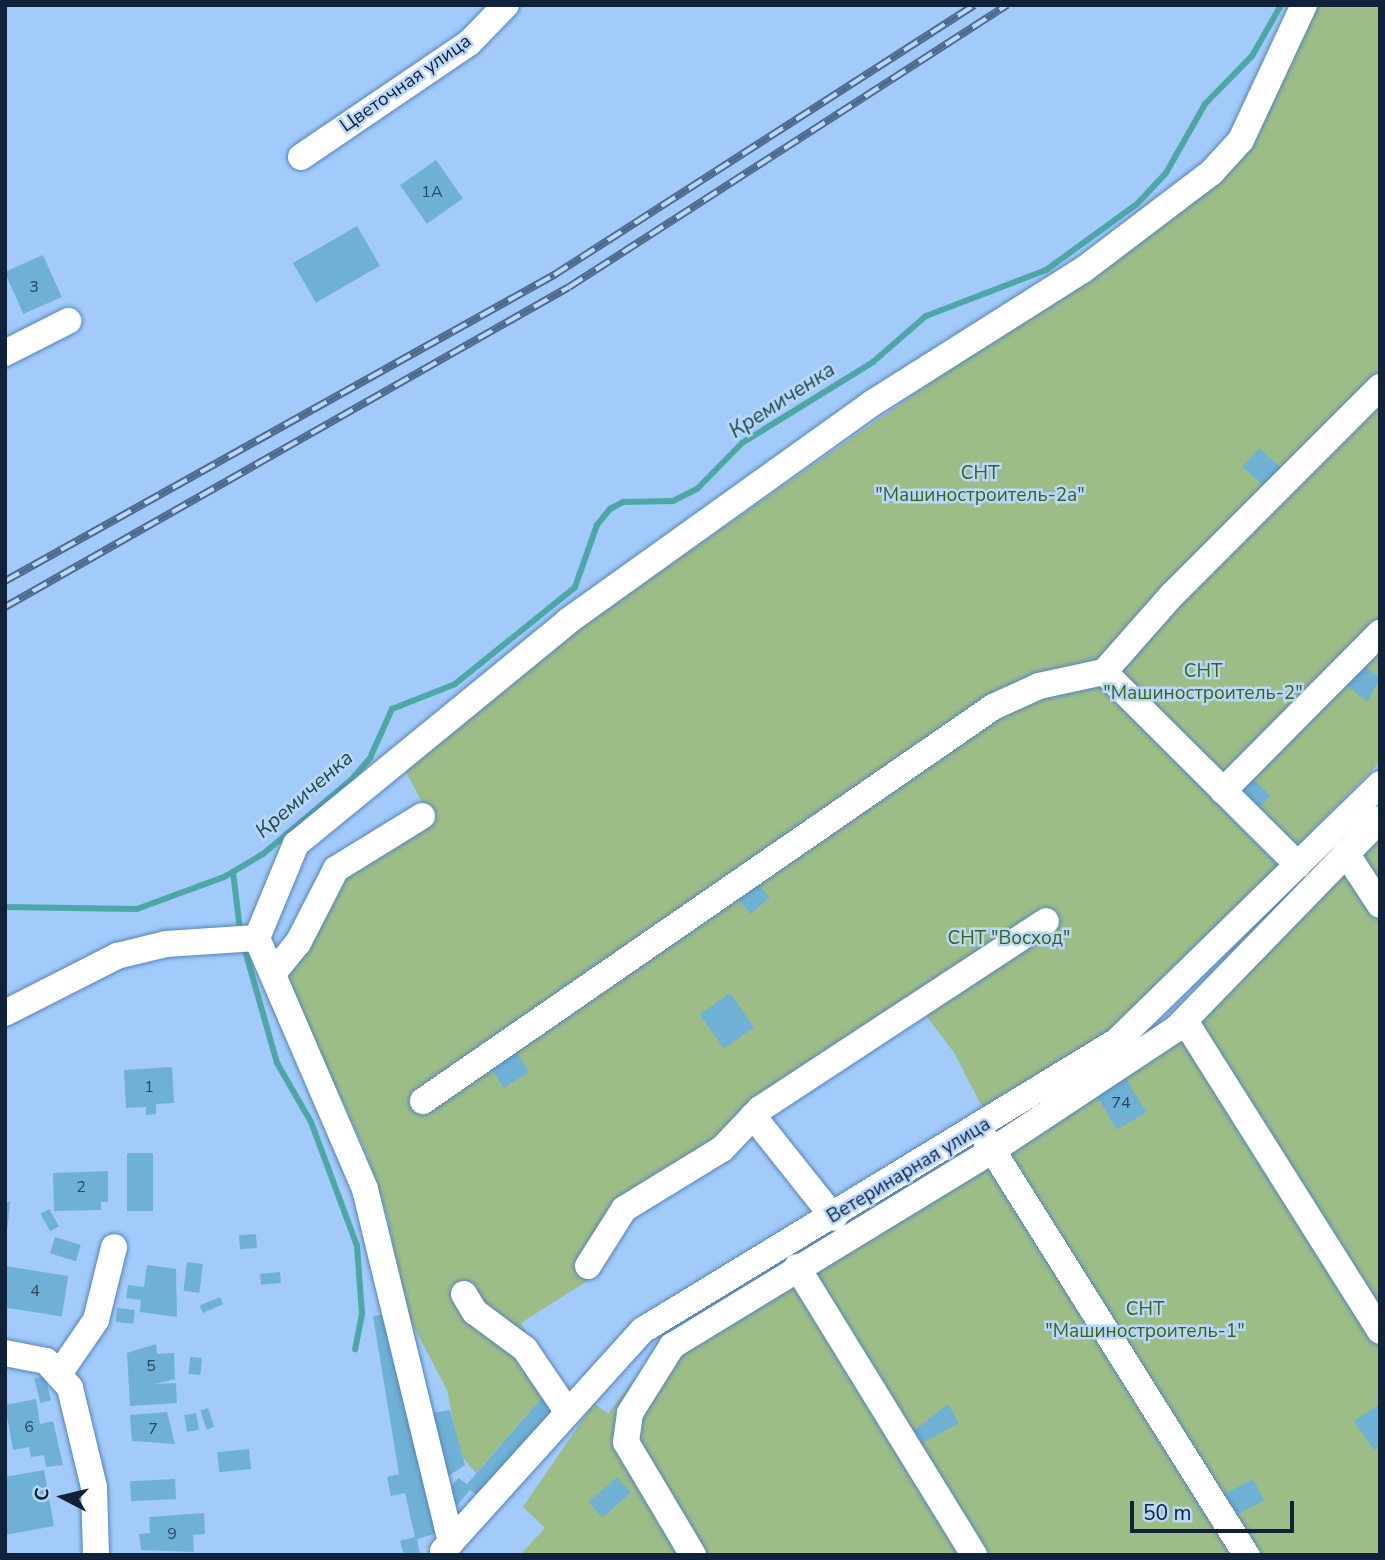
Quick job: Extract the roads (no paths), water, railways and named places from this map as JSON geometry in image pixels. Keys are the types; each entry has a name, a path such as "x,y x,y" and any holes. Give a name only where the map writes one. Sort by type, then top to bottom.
{"street":[{"name":"Цветочная улица","path":"301,157 469,43 506,5"},
{"path":"445,1548 380,1236 275,971 257,938 286,863 309,829 419,748 539,644 874,402 1083,270 1211,173 1241,140 1304,5"},
{"path":"5,353 68,321"},
{"path":"423,1101 993,707 1039,686 1104,672 1171,595 1380,387"},
{"path":"1223,790 1380,634"},
{"path":"1104,672 1298,865"},
{"name":"Ветеринарная улица","path":"445,1548 643,1330 834,1218 986,1139 1117,1041 1380,784"},
{"path":"275,971 298,943 336,869 422,816"},
{"path":"693,1555 631,1457 630,1413 683,1336 797,1267 986,1139 1185,1021 1380,819"},
{"path":"1346,853 1380,905"},
{"path":"588,1266 624,1209 722,1149 753,1116 1046,921"},
{"path":"5,1013 117,956 166,944 257,938"},
{"path":"1185,1021 1380,1331"},
{"path":"753,1116 834,1218"},
{"path":"986,1139 1246,1555"},
{"path":"61,1370 96,1320 114,1247"},
{"path":"797,1267 974,1555"},
{"path":"464,1294 475,1312 525,1349 567,1411"},
{"path":"5,1353 27,1354 61,1370 88,1452 96,1555"}],"waterway":[{"name":"Кремиченка","path":"5,907 137,909 224,877 263,854 351,780 370,758 392,709 455,684 575,587 597,525 610,509 623,502 673,501 697,489 742,443 873,362 926,316 1046,270 1137,204 1166,173 1205,104 1252,56 1281,5"},
{"path":"233,872 240,930"},
{"path":"244,947 277,1063 311,1122 357,1246 362,1314 355,1349"}],"railway":[{"path":"5,581 554,275 974,5"},
{"path":"5,607 569,287 1007,5"}],"park label":[{"name":"СНТ \"Машиностроитель-2а\"","path":"980,485"},
{"name":"СНТ \"Машиностроитель-2\"","path":"1203,683"},
{"name":"СНТ \"Восход\"","path":"1009,939"},
{"name":"СНТ \"Машиностроитель-1\"","path":"1145,1321"}]}
